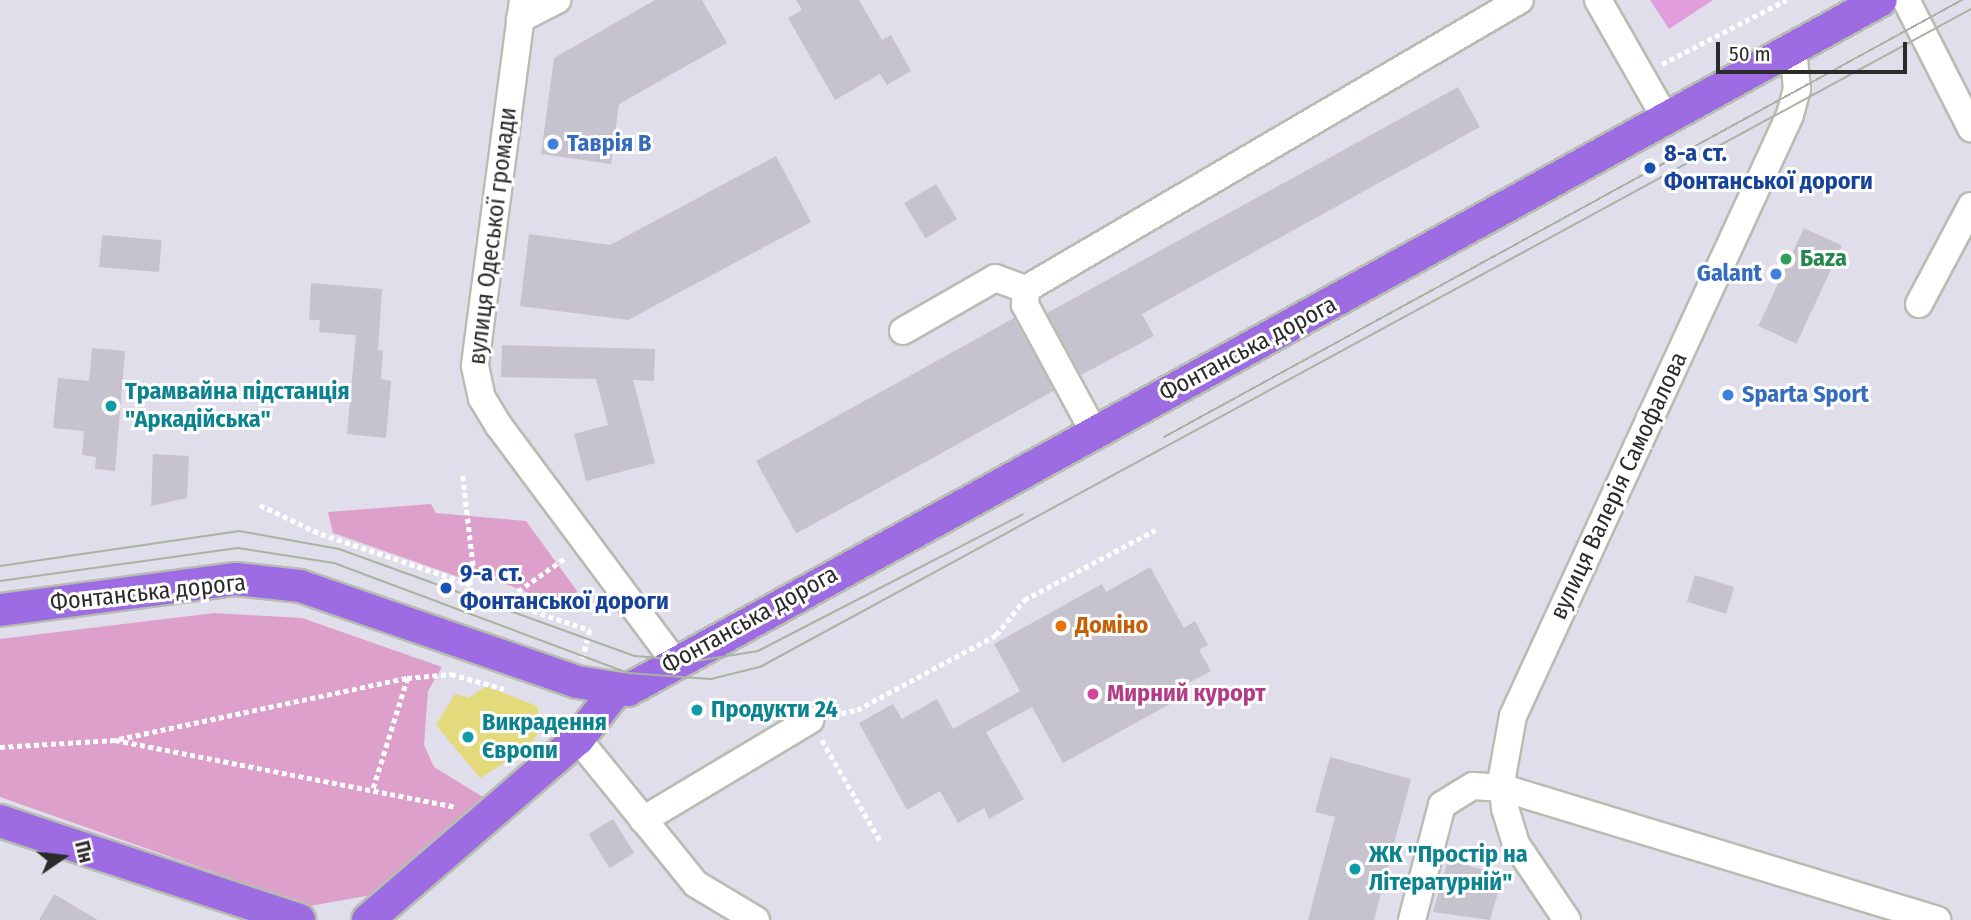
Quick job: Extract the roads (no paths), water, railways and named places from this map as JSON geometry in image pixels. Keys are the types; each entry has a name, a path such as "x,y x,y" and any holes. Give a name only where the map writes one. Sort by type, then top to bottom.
{"main road":[{"name":"Фонтанська дорога","path":"368,920 578,739 614,693 1881,0"},
{"name":"Фонтанська дорога","path":"0,610 236,579 300,586 614,693"},
{"path":"0,821 299,920"}],"street":[{"path":"522,10 557,0"},
{"path":"903,331 995,278 1026,289 1520,0"},
{"path":"1598,0 1666,119"},
{"path":"1906,0 1971,128"},
{"name":"вулиця Одеської громади","path":"522,10 475,366 499,426 674,661"},
{"name":"вулиця Валерія Самофалова","path":"1567,920 1516,844 1503,789 1513,716 1790,115 1797,89 1793,49"},
{"path":"1919,304 1971,206"},
{"path":"1026,289 1024,305 1094,432"},
{"path":"643,820 810,720"},
{"path":"578,739 696,884 723,912 756,920"},
{"path":"1412,920 1442,805 1473,786 1503,789 1937,920"}],"tram line":[{"path":"1164,437 1962,0"},
{"path":"0,581 238,548 334,563 628,673 711,679 760,667 1971,9"},
{"path":"0,566 239,531 339,549 635,656 696,661 758,651 1023,514"}],"place":[{"name":"Таврія В","path":"553,144"},
{"name":"8-а ст. Фонтанської дороги","path":"1650,168"},
{"name":"Баzа","path":"1786,259"},
{"name":"Galant","path":"1776,274"},
{"name":"Sparta Sport","path":"1728,395"},
{"name":"Трамвайна підстанція \"Аркадійська\"","path":"111,406"},
{"name":"9-а ст. Фонтанської дороги","path":"446,588"},
{"name":"Доміно","path":"1061,626"},
{"name":"Мирний курорт","path":"1093,694"},
{"name":"Продукти 24","path":"697,710"},
{"name":"Викрадення Європи","path":"468,737"},
{"name":"ЖК \"Простір на Літературній\"","path":"1355,869"}]}
